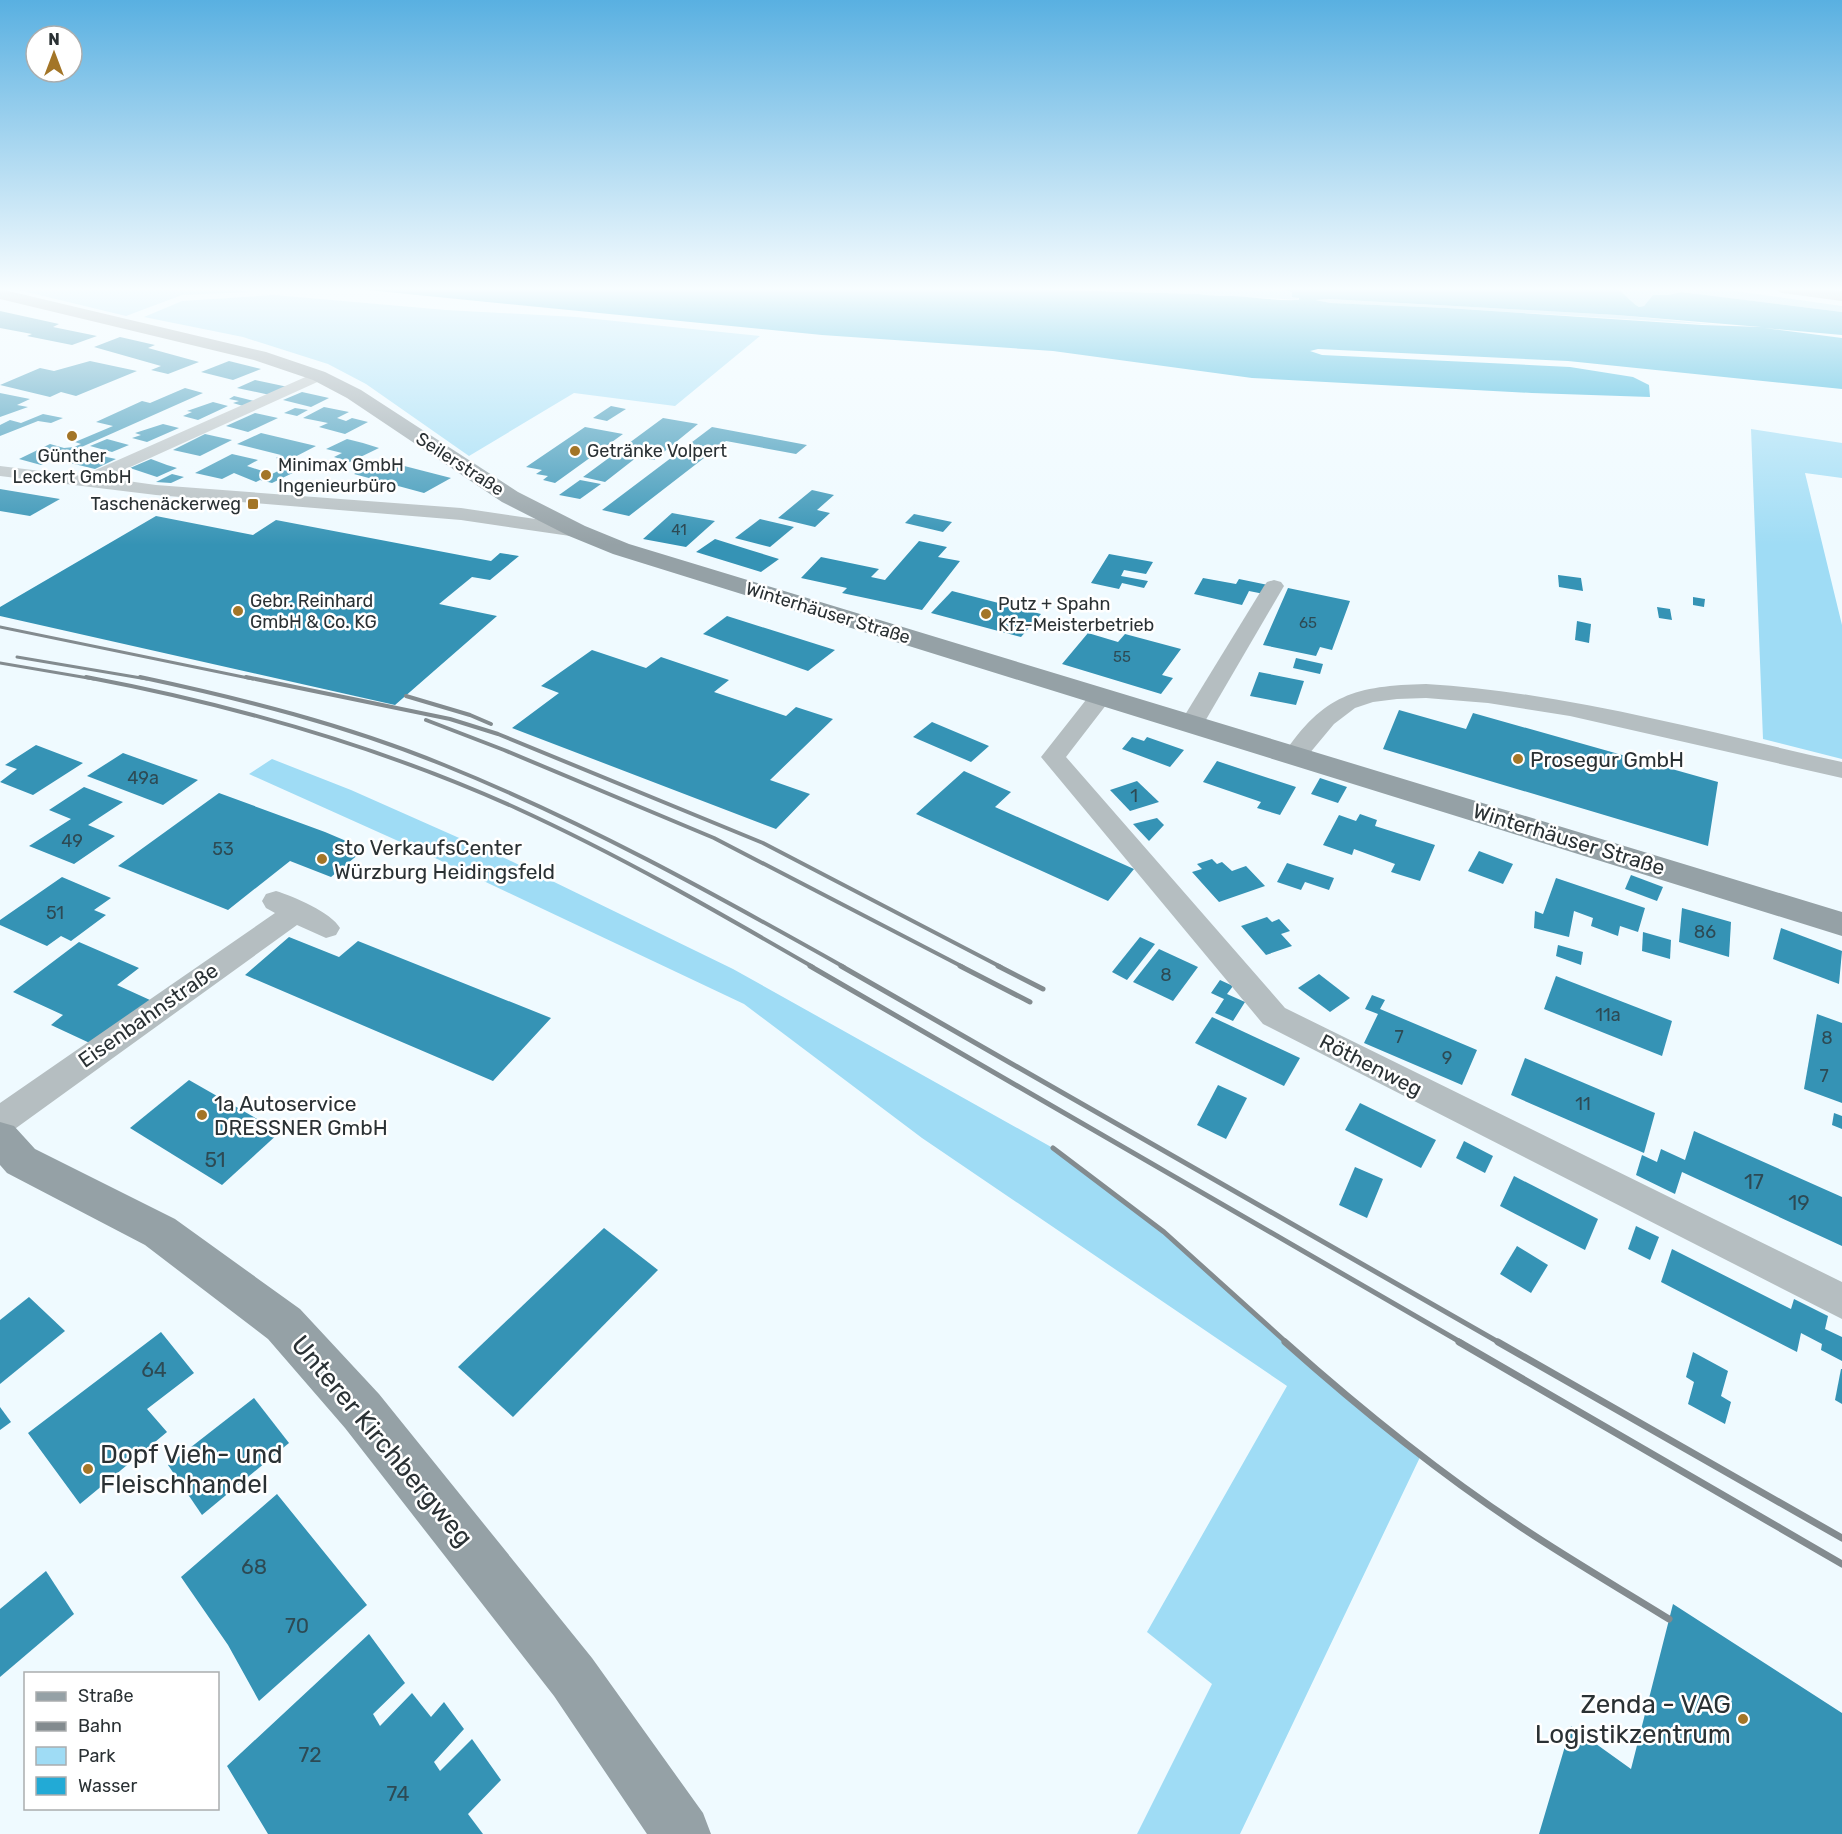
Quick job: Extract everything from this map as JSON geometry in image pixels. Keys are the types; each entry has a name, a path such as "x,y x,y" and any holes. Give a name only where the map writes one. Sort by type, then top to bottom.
{"main road":[{"name":"Seilerstraße","path":"312,374 354,394 510,497 577,531"},
{"name":"Winterhäuser Straße","path":"577,531 621,549 676,567 1192,723 1842,924"},
{"name":"Unterer Kirchbergweg","path":"0,1138 21,1161 160,1232 284,1324 362,1411 573,1677 682,1834"}],"street":[{"path":"83,482 319,376"},
{"name":"Winterhäuser Straße","path":"0,471 156,490 461,514 577,531"},
{"name":"Winterhäuser Straße","path":"461,514 487,512 503,506 510,497"},
{"path":"1192,723 1274,586"},
{"path":"1295,755 1334,712 1346,704 1379,695 1430,692 1525,701 1570,709 1842,770"},
{"name":"Röthenweg","path":"1101,696 1053,757 1275,1016 1842,1301"},
{"name":"Eisenbahnstraße","path":"0,1121 286,906 326,928"}],"green space":[{"path":"346,374 714,374 675,406 574,393 469,456 366,384"},
{"path":"1751,429 1842,443 1842,478 1805,473 1842,625 1842,759 1763,739"},
{"path":"272,759 351,790 511,861 733,969 1053,1148 1164,1232 1347,1398 1422,1453 1240,1834 1137,1834 1212,1684 1147,1632 1287,1386 922,1138 744,1004 416,849 249,774"}],"water":[{"path":"1219,374 1611,374 1633,377 1649,385 1650,397 1532,393 1252,378"},
{"path":"1691,374 1842,374 1842,389"}],"building":[{"path":"27,374 131,374 76,396 61,392 50,397 0,385"},
{"path":"207,374 249,374 233,380"},
{"path":"255,380 288,387 270,395 237,388"},
{"path":"185,388 203,393 41,465 19,459 50,444 64,448 74,447 81,444 75,442 113,426 96,422 142,401 150,403"},
{"path":"302,392 329,398 311,407 283,400"},
{"path":"0,393 30,399 17,405 28,407 0,417"},
{"path":"234,396 254,401 243,406 233,403 239,401 229,399"},
{"path":"213,402 228,406 198,420 183,416 192,412 187,411"},
{"path":"611,406 626,409 607,421 593,418"},
{"path":"324,407 349,412 337,418 346,421 352,418 368,422 345,434 319,427 328,423 303,418"},
{"path":"295,408 308,410 297,416 284,413"},
{"path":"255,413 278,418 248,432 226,426"},
{"path":"43,414 63,418 51,423 38,421 0,436 0,425 10,420 21,423"},
{"path":"663,418 698,424 654,460 637,457 605,482 583,477"},
{"path":"163,424 179,428 147,442 132,438 141,435 135,433"},
{"name":"Getränke Volpert","path":"585,427 623,434 555,483 543,480 548,476 536,474 542,470 526,467"},
{"path":"712,427 807,445 796,454 726,441 629,516 602,510"},
{"path":"261,433 316,446 287,461 276,458 281,455 237,444"},
{"path":"205,434 232,440 200,456 173,450"},
{"path":"107,439 129,445 112,452 90,446"},
{"path":"347,439 379,448 350,462 334,457 342,453 326,449"},
{"path":"87,452 116,459 95,469 66,462"},
{"path":"232,454 258,460 247,466 272,474 290,465 303,468 272,483 260,480 256,482 234,473 222,479 195,473"},
{"path":"151,459 177,468 157,477 130,468"},
{"path":"381,460 451,478 424,493 354,474"},
{"path":"172,474 184,477 171,483 156,482"},
{"path":"580,480 601,484 580,499 559,495"},
{"path":"0,489 60,499 30,516 0,511"},
{"path":"812,490 834,495 817,510 830,513 815,527 778,518"},
{"path":"672,513 715,521 686,547 643,539"},
{"path":"914,514 952,522 943,532 905,523"},
{"name":"Gebr. Reinhard GmbH & Co. KG","path":"156,516 253,535 276,520 491,561 500,553 519,556 490,580 472,577 439,604 497,616 395,705 0,616 0,607"},
{"path":"760,519 794,527 770,547 735,538"},
{"path":"715,539 779,559 761,572 696,552"},
{"path":"919,541 947,547 938,557 960,561 922,610 842,593 847,588 801,578 821,557 879,569 871,577 885,580"},
{"path":"1109,554 1153,562 1146,574 1124,570 1121,576 1148,581 1144,588 1122,583 1119,589 1091,583"},
{"path":"1558,575 1581,578 1583,591 1559,587"},
{"path":"1203,578 1236,584 1239,579 1268,585 1264,594 1249,591 1242,605 1194,594"},
{"path":"1288,588 1350,601 1332,650 1320,647 1316,656 1263,645"},
{"name":"Putz + Spahn Kfz-Meisterbetrieb","path":"952,591 1041,614 1021,637 931,613"},
{"path":"1693,597 1705,599 1704,607 1693,605"},
{"path":"1657,607 1670,609 1672,620 1659,618"},
{"path":"727,616 835,650 808,671 703,634"},
{"path":"1577,621 1591,624 1589,643 1575,640"},
{"path":"1088,633 1118,642 1125,634 1181,649 1162,675 1173,678 1161,694 1062,664"},
{"path":"592,650 646,668 661,657 729,680 714,692 786,716 796,707 833,719 770,780 810,794 776,829 512,728 559,693 541,686"},
{"path":"1296,658 1323,664 1320,674 1293,668"},
{"path":"1259,672 1304,681 1296,705 1250,696"},
{"path":"1399,710 1466,729 1473,713 1718,782 1708,846 1383,749"},
{"path":"932,722 989,746 971,762 913,737"},
{"path":"1132,737 1144,741 1147,737 1184,750 1170,767 1122,749"},
{"path":"36,745 83,763 33,795 0,782 17,769 5,765"},
{"path":"123,753 198,780 163,805 87,776"},
{"path":"1217,761 1296,787 1280,815 1257,808 1261,802 1203,782"},
{"path":"964,771 1011,792 995,807 1134,869 1108,901 916,814"},
{"path":"1320,778 1347,787 1338,803 1311,794"},
{"path":"1137,781 1159,802 1130,811 1110,790"},
{"path":"84,787 123,802 88,825 115,836 74,864 29,846 71,819 49,810"},
{"path":"219,793 365,849 331,877 290,861 228,910 118,866"},
{"path":"1360,814 1377,820 1375,826 1435,845 1420,881 1391,872 1395,864 1354,849 1352,855 1323,845 1339,815 1356,821"},
{"path":"1157,818 1164,825 1149,841 1133,824"},
{"path":"1479,851 1513,864 1503,884 1468,871"},
{"path":"1212,859 1217,864 1222,862 1232,871 1246,866 1265,886 1219,902 1192,872 1202,869 1197,864"},
{"path":"1287,863 1334,878 1329,890 1305,882 1301,890 1277,882"},
{"path":"1631,875 1663,887 1657,901 1625,889"},
{"path":"62,877 111,898 94,910 106,915 71,941 61,936 47,946 0,925 0,920"},
{"path":"1556,878 1645,908 1638,932 1620,926 1618,936 1591,926 1593,918 1574,911 1569,937 1534,928 1535,911 1543,914"},
{"path":"1682,908 1731,922 1729,957 1679,942"},
{"path":"1267,917 1272,922 1279,919 1290,931 1281,934 1292,946 1266,955 1241,926"},
{"path":"1781,928 1842,951 1839,984 1773,959"},
{"path":"1643,932 1671,940 1670,959 1642,951"},
{"path":"289,937 339,957 358,941 551,1018 493,1081 245,975"},
{"path":"1140,937 1155,944 1127,980 1112,972"},
{"path":"79,942 139,968 117,985 150,1000 94,1045 51,1025 63,1015 13,992"},
{"path":"1558,945 1583,952 1581,965 1556,956"},
{"path":"1159,949 1198,967 1173,1001 1133,982"},
{"path":"1319,974 1350,998 1330,1012 1298,988"},
{"path":"1556,976 1672,1021 1662,1056 1544,1009"},
{"path":"1220,980 1233,986 1227,994 1245,1002 1233,1021 1215,1013 1224,999 1211,993"},
{"path":"1372,995 1385,1000 1380,1009 1477,1050 1462,1085 1364,1043 1378,1014 1365,1009"},
{"path":"1817,1014 1842,1023 1842,1103 1804,1089"},
{"path":"1212,1017 1300,1058 1284,1086 1195,1043"},
{"path":"1525,1058 1655,1113 1644,1153 1511,1095"},
{"path":"189,1080 280,1132 222,1185 130,1128"},
{"path":"1218,1085 1247,1098 1226,1139 1197,1125"},
{"path":"1360,1103 1436,1140 1421,1168 1345,1130"},
{"path":"1834,1113 1842,1116 1842,1129 1832,1125"},
{"path":"1694,1131 1842,1197 1842,1246 1682,1172 1675,1194 1636,1175 1642,1155 1657,1162 1661,1149 1685,1160"},
{"path":"1464,1141 1493,1156 1485,1173 1456,1158"},
{"path":"1355,1167 1383,1179 1367,1218 1339,1205"},
{"path":"1514,1176 1598,1219 1585,1250 1500,1206"},
{"path":"1636,1226 1659,1237 1650,1260 1628,1249"},
{"path":"604,1228 658,1270 513,1417 458,1367"},
{"path":"1517,1246 1548,1265 1531,1293 1500,1274"},
{"path":"1672,1249 1791,1309 1794,1299 1828,1316 1825,1329 1842,1337 1842,1361 1821,1350 1822,1344 1801,1333 1797,1352 1661,1282"},
{"path":"29,1297 65,1331 0,1384 0,1320"},
{"name":"Dopf Vieh- und Fleischhandel","path":"161,1332 194,1373 147,1409 167,1432 80,1504 28,1433"},
{"path":"1693,1352 1728,1371 1721,1396 1731,1402 1725,1424 1688,1404 1694,1382 1686,1377"},
{"path":"1842,1369 1842,1404 1835,1400"},
{"path":"254,1398 289,1443 202,1515 168,1465"},
{"path":"0,1407 11,1422 0,1430"},
{"path":"277,1494 367,1605 259,1701 228,1645 181,1577"},
{"path":"46,1571 74,1614 0,1677 0,1609"},
{"name":"Zenda - VAG Logistikzentrum","path":"1673,1604 1842,1713 1842,1834 1539,1834 1571,1726 1631,1769"},
{"path":"369,1634 405,1683 373,1714 380,1726 412,1693 431,1717 444,1702 464,1729 434,1762 440,1771 472,1739 501,1780 468,1814 483,1834 268,1834 227,1766"}],"railway":[{"path":"0,627 253,679"},
{"path":"17,657 147,679"},
{"path":"0,663 94,679"},
{"path":"86,677 251,714 412,765 516,808 630,864 813,967"},
{"path":"140,677 294,714 370,737 444,765 597,834 844,967"},
{"path":"246,677 450,719 498,734 763,843 1001,967"},
{"path":"406,696 470,715 491,724"},
{"path":"426,720 504,750 714,838 963,967"},
{"path":"810,966 1462,1343"},
{"path":"841,966 1500,1343"},
{"path":"960,966 1030,1002"},
{"path":"998,966 1043,989"},
{"path":"1053,1148 1164,1232 1287,1343"},
{"path":"1285,1342 1369,1414 1487,1504 1669,1619"},
{"path":"1459,1342 1842,1564"},
{"path":"1498,1342 1842,1538"}],"place":[{"name":"Günther Leckert GmbH","path":"72,436"},
{"name":"Getränke Volpert","path":"575,451"},
{"name":"Minimax GmbH Ingenieurbüro","path":"266,475"},
{"name":"Taschenäckerweg","path":"253,504"},
{"name":"Gebr. Reinhard GmbH & Co. KG","path":"238,611"},
{"name":"Putz + Spahn Kfz-Meisterbetrieb","path":"986,614"},
{"name":"Prosegur GmbH","path":"1518,759"},
{"name":"sto VerkaufsCenter Würzburg Heidingsfeld","path":"322,859"},
{"name":"1a Autoservice DRESSNER GmbH","path":"202,1115"},
{"name":"Dopf Vieh- und Fleischhandel","path":"88,1469"},
{"name":"Zenda - VAG Logistikzentrum","path":"1743,1719"}]}
